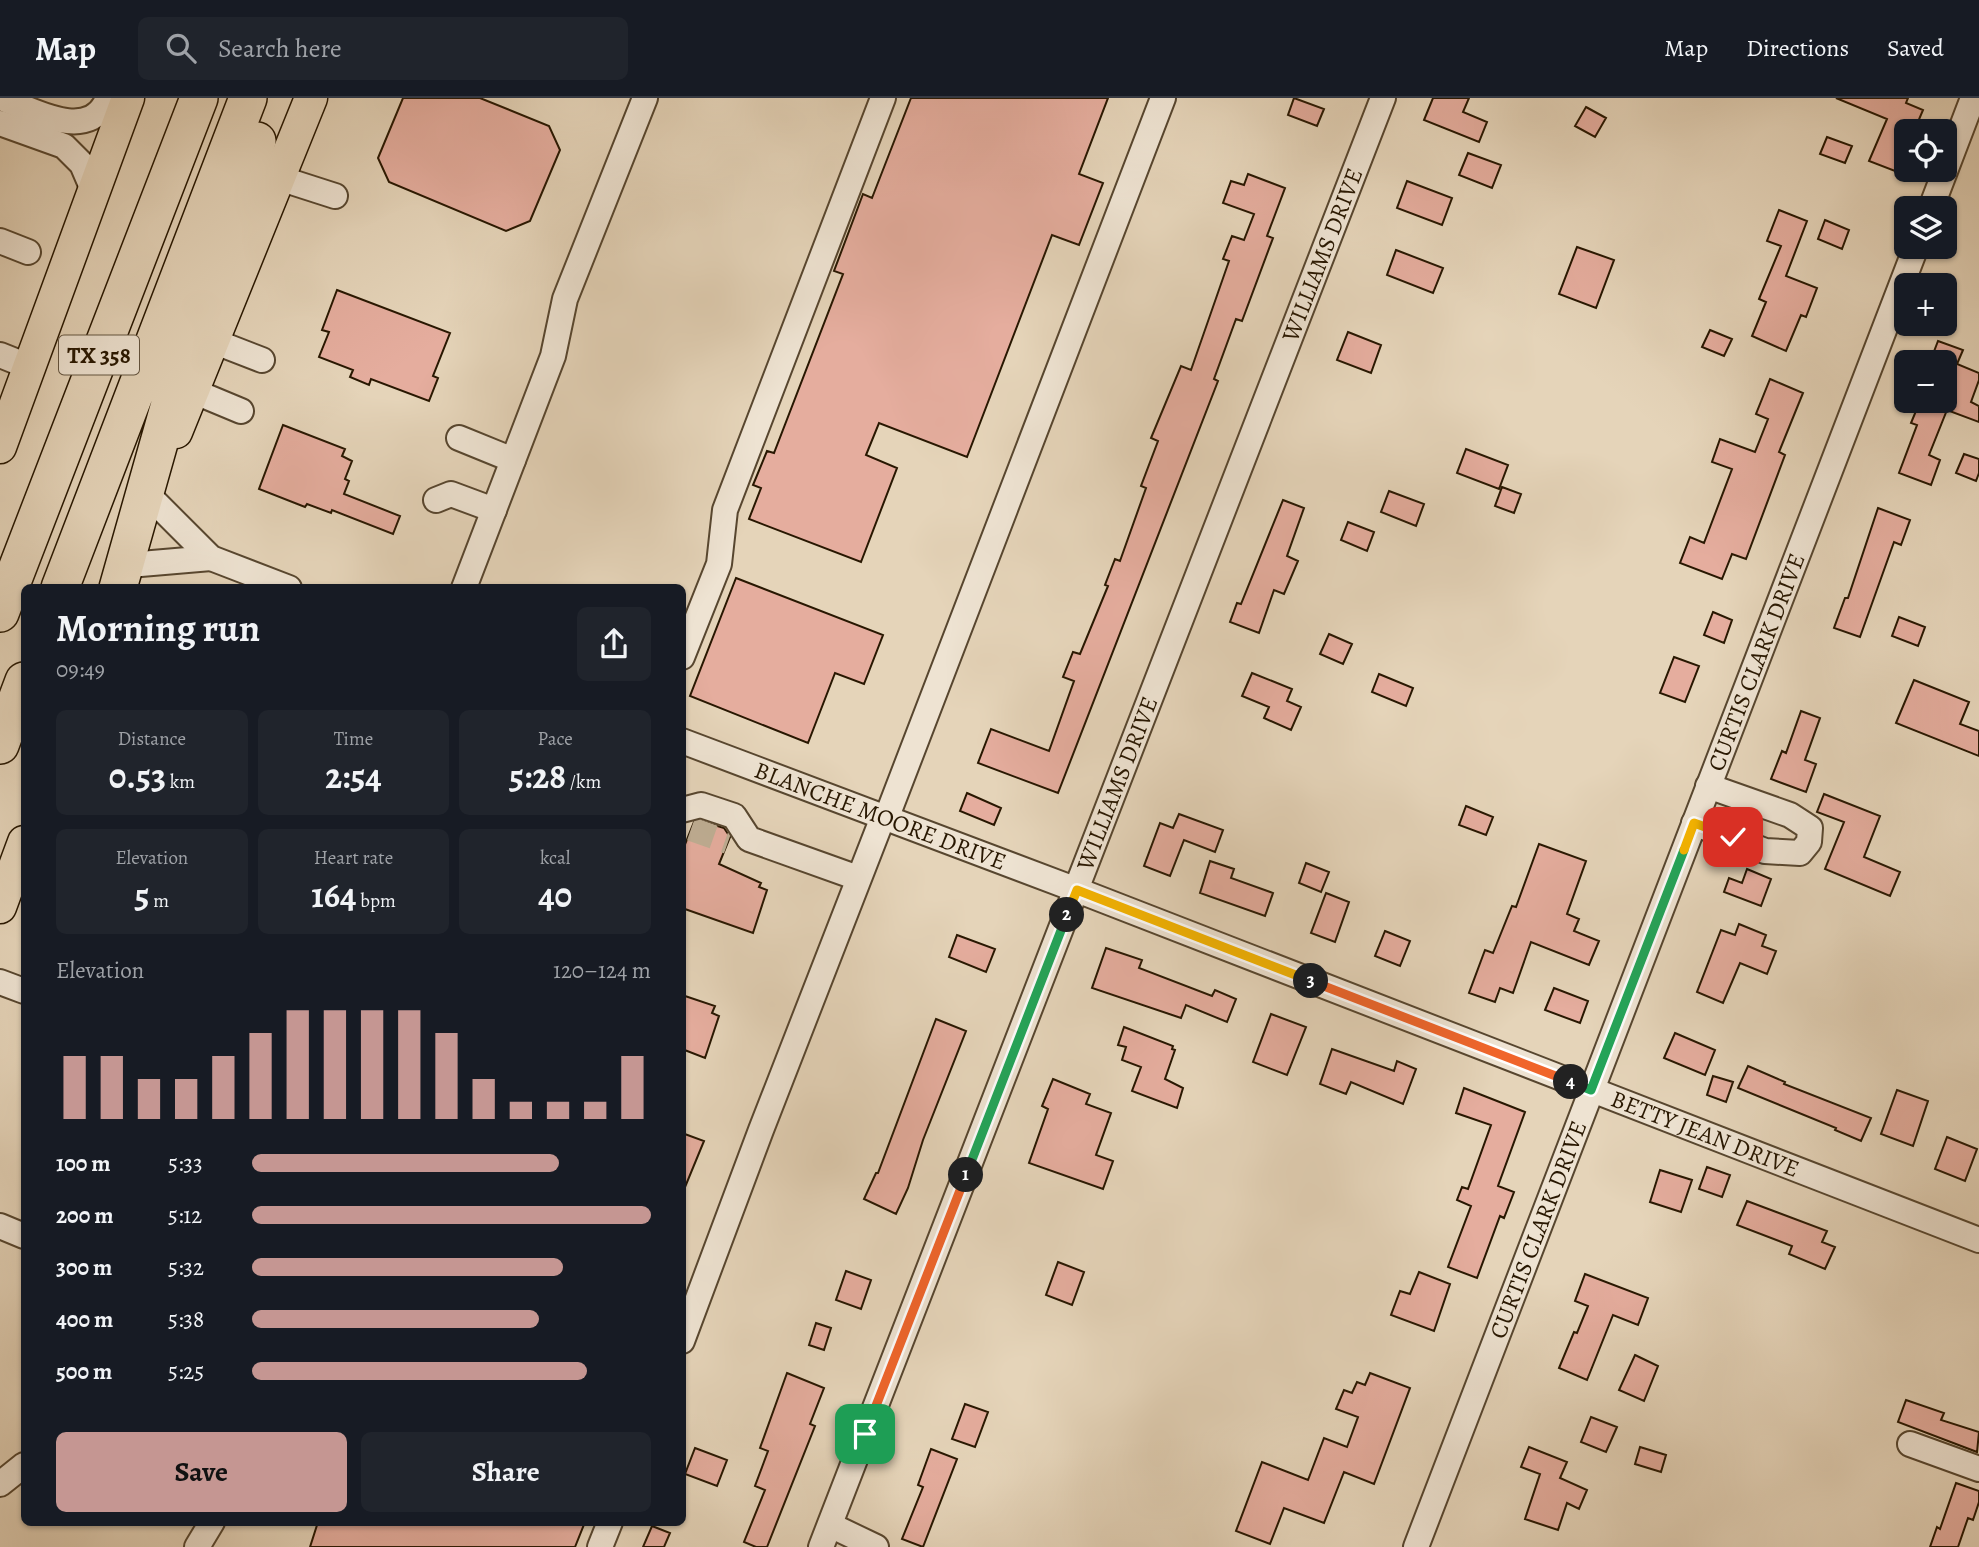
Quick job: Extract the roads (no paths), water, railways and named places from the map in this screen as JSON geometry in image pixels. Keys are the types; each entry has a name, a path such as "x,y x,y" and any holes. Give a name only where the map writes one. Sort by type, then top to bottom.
{"highway":[{"name":"TX 358","path":"0,613 199,98"},
{"name":"TX 358","path":"62,584 248,98"},
{"path":"122,580 177,379 272,98"},
{"path":"0,745 21,689"}],"main road":[{"path":"0,447 128,98"},
{"path":"122,580 150,497 311,98"},
{"path":"0,907 21,850"}],"street":[{"path":"1,98 57,119 76,123 90,120 104,108 108,98"},
{"path":"466,584 553,356 565,299 645,98"},
{"path":"686,647 719,564 725,510 883,98"},
{"path":"686,1319 692,1286 884,818 1163,98"},
{"name":"WILLIAMS DRIVE","path":"825,1536 1383,98"},
{"path":"1936,196 1973,98"},
{"path":"0,123 64,146 82,164 94,192"},
{"path":"279,178 335,196"},
{"path":"0,241 28,252"},
{"name":"CURTIS CLARK DRIVE","path":"1416,1547 1911,259"},
{"path":"213,341 262,360"},
{"path":"0,355 30,367"},
{"path":"192,391 241,411"},
{"path":"459,438 513,460"},
{"path":"436,500 452,494 494,510"},
{"path":"150,497 211,558 279,584"},
{"path":"122,580 211,558"},
{"name":"BLANCHE MOORE DRIVE","path":"686,743 1077,890"},
{"path":"1694,823 1765,850 1800,853 1809,842 1810,828 1790,815 1708,786"},
{"path":"686,816 701,805 734,816 738,841 858,878"},
{"name":"BETTY JEAN DRIVE","path":"1077,890 1979,1240"},
{"path":"0,982 21,990"},
{"path":"0,1226 21,1235"},
{"path":"1910,1444 1979,1469"},
{"path":"0,1484 21,1467"},
{"path":"197,1547 210,1526"},
{"path":"600,1547 608,1526"},
{"path":"825,1536 876,1547"}],"tunnel":[{"path":"691,829 728,842"}]}
